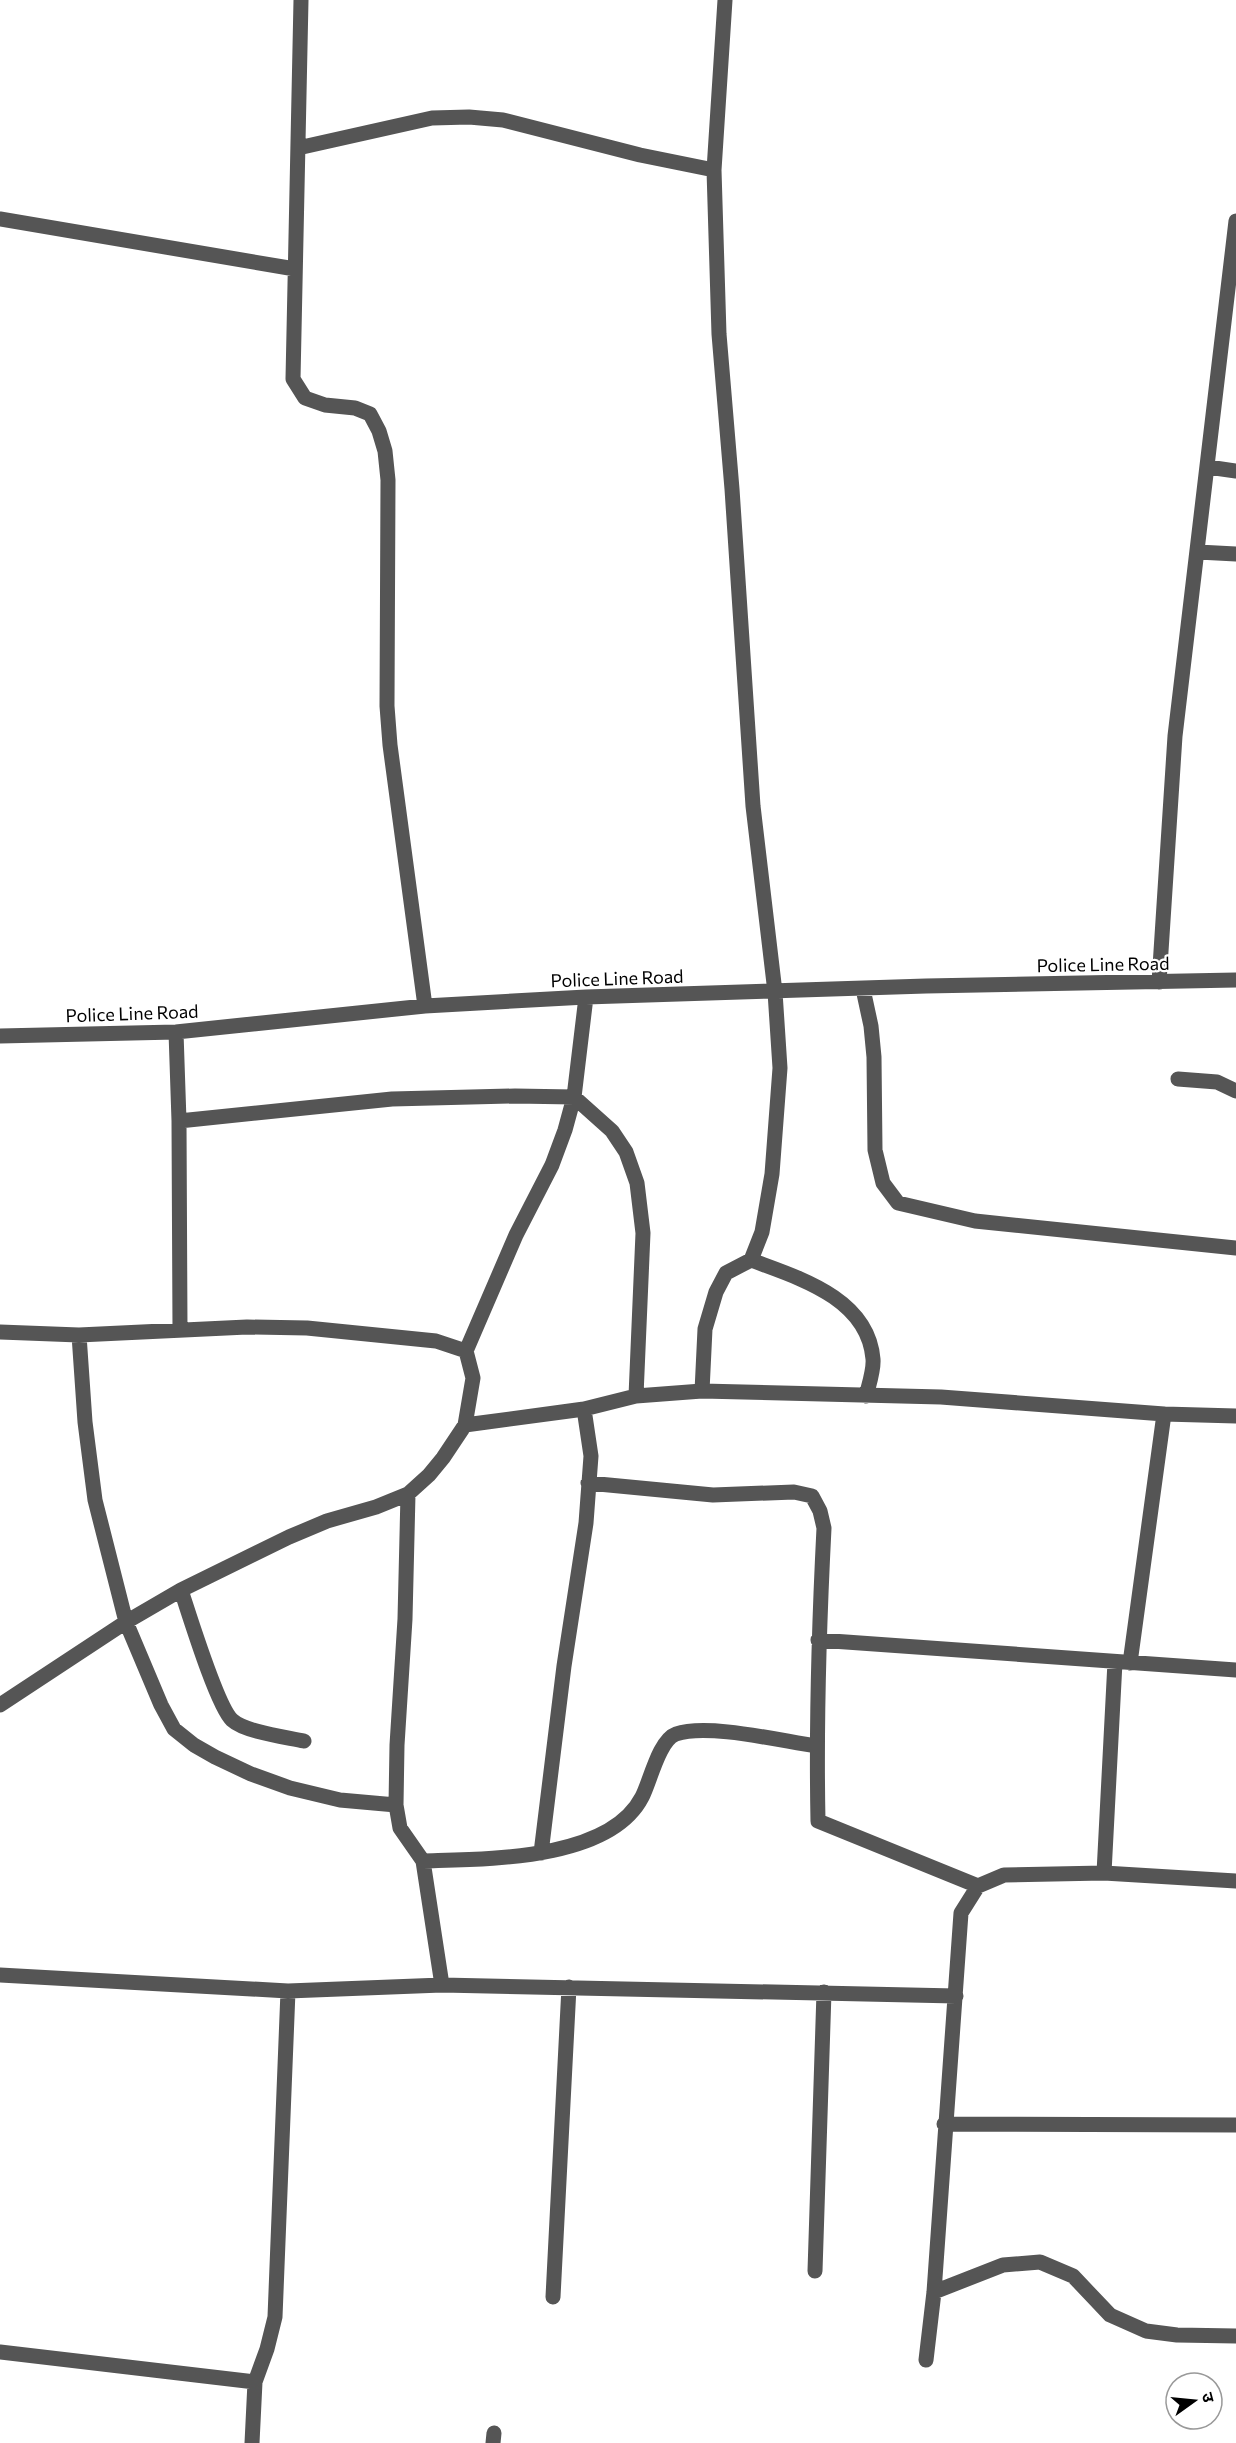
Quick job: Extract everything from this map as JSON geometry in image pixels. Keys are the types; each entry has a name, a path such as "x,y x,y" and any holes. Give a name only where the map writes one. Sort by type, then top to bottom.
{"street":[{"path":"301,0 293,379 305,398 326,405 355,408 370,414 379,431 385,451 388,480 387,706 390,745 425,1006"},
{"path":"702,1390 705,1329 716,1292 726,1273 751,1260 762,1232 773,1164 780,1068 775,992 752,795 733,500 719,334 714,170 724,0"},
{"path":"298,148 432,118 469,117 503,120 640,155 714,170"},
{"path":"0,219 295,269"},
{"path":"1159,982 1175,736 1236,221"},
{"path":"1208,467 1236,471"},
{"path":"1198,552 1236,554"},
{"name":"Police Line Road","path":"0,1036 176,1032 425,1006 586,997 1236,980"},
{"path":"863,989 874,1057 875,1150 883,1183 898,1203 975,1221 1236,1248"},
{"path":"0,1705 126,1622 181,1590 289,1537 327,1521 376,1507 408,1494 429,1475 465,1425 473,1378 466,1351 516,1235 552,1165 574,1097 586,997"},
{"path":"176,1032 179,1120 180,1330"},
{"path":"1178,1079 1217,1082 1236,1091"},
{"path":"179,1120 392,1099 574,1097 612,1131 626,1152 637,1184 643,1233 636,1396"},
{"path":"751,1260 810,1282 828,1293 862,1322 870,1339 874,1362 866,1395"},
{"path":"0,1332 79,1335 247,1327 307,1328 436,1341 466,1351"},
{"path":"79,1335 85,1422 95,1500 126,1622 174,1730 194,1745 251,1774 290,1788 340,1800 396,1805"},
{"path":"465,1425 584,1409 636,1396 702,1390 941,1397 1164,1414 1236,1416"},
{"path":"541,1853 564,1666 586,1523 591,1456 584,1409"},
{"path":"1104,1873 1123,1662 1164,1414"},
{"path":"588,1483 713,1495 794,1492 812,1496 820,1511 824,1528 818,1640 816,1746 819,1821 978,1886"},
{"path":"408,1494 405,1619 397,1745 396,1805 400,1828 423,1861 441,1985"},
{"path":"181,1590 209,1671 232,1720 257,1731 304,1741"},
{"path":"818,1640 1236,1670"},
{"path":"423,1861 505,1858 541,1853 598,1836 622,1821 641,1799 662,1748 673,1735 689,1731 720,1732 816,1746"},
{"path":"926,2360 934,2292 961,1912 978,1886 1004,1875 1104,1873 1236,1881"},
{"path":"0,1975 288,1990 441,1985 956,1996"},
{"path":"553,2297 569,1987"},
{"path":"252,2443 255,2382 275,2317 288,1990"},
{"path":"815,2271 824,1992"},
{"path":"945,2124 1236,2125"},
{"path":"934,2292 1003,2265 1040,2262 1073,2276 1110,2314 1146,2331 1177,2335 1236,2336"},
{"path":"0,2352 255,2382"}]}
